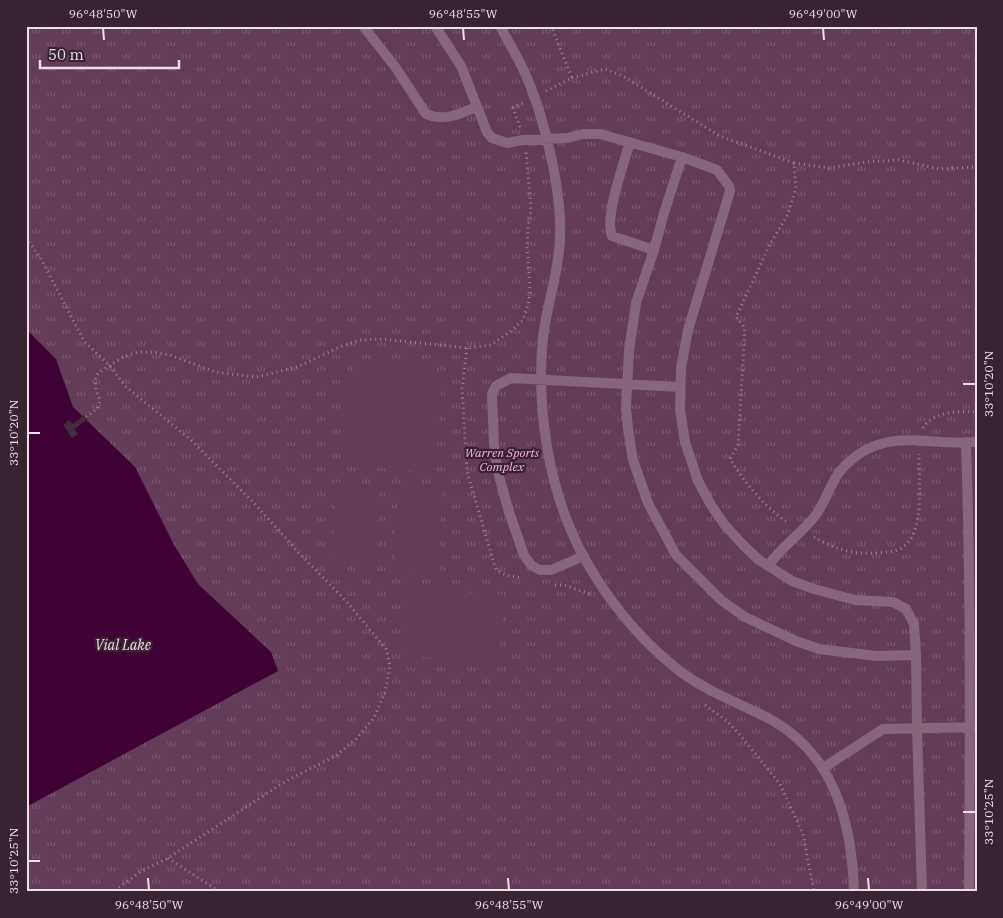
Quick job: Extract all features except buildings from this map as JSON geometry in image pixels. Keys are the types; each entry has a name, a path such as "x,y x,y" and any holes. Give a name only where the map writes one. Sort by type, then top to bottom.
{"lane":[{"path":"363,26 396,68 426,114 434,118 450,117 476,107"},
{"path":"435,26 461,66 486,132 492,138 507,144 524,140 600,134 682,157 717,170 729,186 730,191 688,330 681,368 679,387 680,410 685,442 698,481 711,505 724,524 743,545 768,566 792,581 814,589 855,600 893,602 906,608 914,624 916,654 916,727 922,892"},
{"path":"500,26 525,73 534,98 547,139 557,188 560,236 557,268 543,335 542,380 544,426 554,485 568,525 601,587 624,616 660,654 678,670 714,693 772,720 803,743 823,768 838,798 849,834 853,858 854,892"},
{"path":"630,142 612,207 610,232 612,236 654,250"},
{"path":"682,157 636,304 629,351 626,407 628,429 632,460 648,502 676,555 721,600 745,617 796,641 819,649 876,656 916,654"},
{"path":"584,556 551,570 540,570 532,565 524,555 499,476 494,445 492,394 496,386 511,378 679,387"},
{"path":"768,566 778,552 814,517 840,471 856,456 881,442 902,439 971,442 969,521 974,727 969,892"},
{"path":"823,768 883,729 974,727"}],"path":[{"path":"86,417 98,408 100,400 96,391 95,380 98,373 123,358 138,352 170,355 215,372 256,377 298,367 340,347 360,340 382,339 467,348 491,345 511,331 523,320 529,301 530,286 526,248 531,210 528,156 513,108 572,78 551,26"},
{"path":"794,163 828,168 866,162 899,160 939,169 977,167"},
{"path":"26,238 40,257 84,341 110,366 125,386 198,447 254,503 347,602 386,649 390,666 385,692 374,718 356,739 338,754 286,781 168,858 140,872 113,892"},
{"path":"168,858 220,892"}],"green space":[{"name":"Warren Sports Complex","path":"26,26 977,26 977,892 26,892"},
{"path":"358,364 432,367 441,385 436,459 423,471 354,466 342,453 348,377"},
{"path":"336,482 379,486 377,566 332,564"},
{"path":"398,484 442,487 439,573 394,570"},
{"path":"406,589 504,595 499,662 401,656"}],"water":[{"name":"Vial Lake","path":"26,329 56,359 73,407 135,467 174,545 198,584 271,652 278,671 26,807"}],"pier":[{"path":"84,415 88,419 74,429 78,434 72,438 63,425 69,420 73,424"}]}
